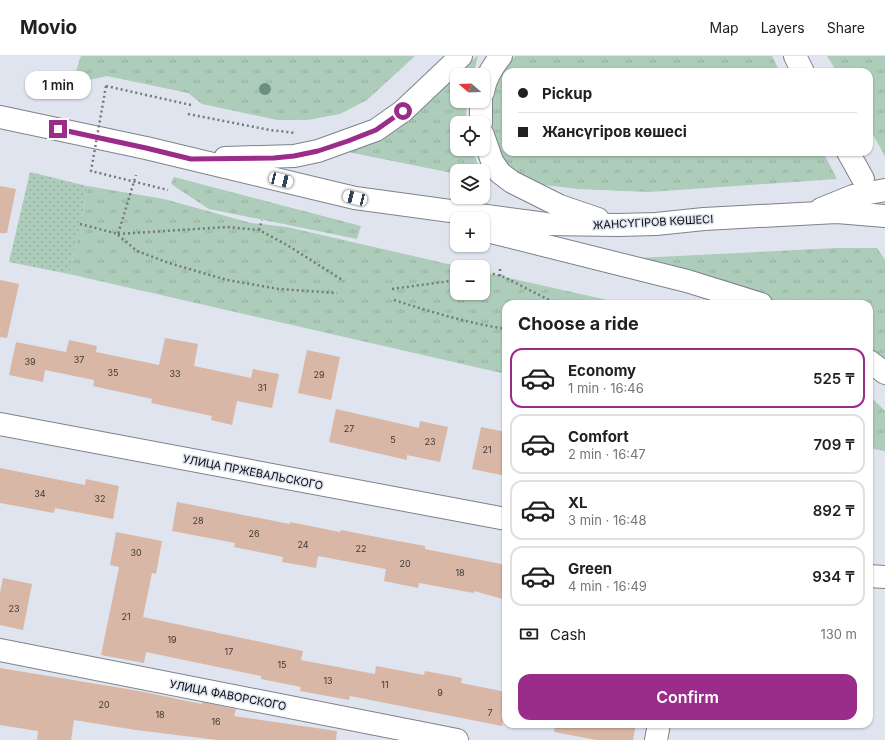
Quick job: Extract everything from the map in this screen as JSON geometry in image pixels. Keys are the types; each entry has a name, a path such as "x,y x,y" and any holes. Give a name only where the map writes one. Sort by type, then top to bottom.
{"main road":[{"path":"191,159 274,158 294,156 318,151 348,141 376,130 403,111 461,56"},
{"path":"490,74 494,65 502,56"},
{"path":"795,56 801,68"},
{"name":"ЖАНСҮГІРОВ КӨШЕСІ","path":"0,117 146,148 355,198 546,224 656,224 704,219 837,212 885,216"},
{"path":"490,155 492,161 500,172 512,182 560,206 618,225"},
{"path":"850,156 862,179"},
{"path":"810,213 853,196 885,190"},
{"path":"355,198 450,221"},
{"path":"490,232 687,281 746,300"},
{"path":"873,364 885,373"},
{"name":"УЛИЦА ПРЖЕВАЛЬСКОГО","path":"0,424 502,518"},
{"path":"873,576 885,578"},
{"name":"УЛИЦА ФАВОРСКОГО","path":"0,650 456,740"},
{"path":"656,740 658,728"}],"path":[{"path":"168,190 91,171 106,86 191,105"},
{"path":"188,114 270,130 300,134"},
{"path":"118,234 136,175"},
{"path":"259,230 262,220"},
{"path":"80,224 118,234 227,227 259,230 287,245 344,281"},
{"path":"118,234 137,251 169,263 227,280 279,289 337,293"},
{"path":"500,269 500,276"},
{"path":"490,275 494,274 504,277 549,300"},
{"path":"392,289 450,281"},
{"path":"394,300 428,311 482,325 502,328"}],"green space":[{"path":"81,56 415,56 367,100 340,114 307,120 277,120 202,104 188,93 107,76 72,84"},
{"path":"477,56 478,56 475,68 464,68"},
{"path":"515,56 772,56 778,68 505,68"},
{"path":"827,56 885,56 885,156 873,135 873,68 834,68"},
{"path":"502,72 502,156 825,156 837,179 649,192 578,189 544,185 528,181 512,171 502,160 490,125 490,104 494,86"},
{"path":"450,81 450,108 466,108 466,116 450,116 450,156 475,156 478,164 450,164 450,173 343,151 401,125"},
{"path":"30,172 87,186 84,209 69,274 9,262"},
{"path":"174,177 361,226 357,239 209,209 171,184"},
{"path":"87,186 164,199 251,223 287,227 450,264 450,300 490,300 490,274 607,300 502,300 502,373 69,274 84,209"},
{"path":"837,248 877,248 885,260 885,363 873,355 873,300 772,300 722,281 638,258"},
{"path":"873,399 885,411 885,451 873,449"}],"building":[{"path":"0,186 16,189 7,233 0,233"},
{"path":"0,280 19,284 7,338 0,337"},
{"path":"165,338 198,344 194,366 251,378 253,369 279,374 272,408 237,401 232,425 211,420 212,416 151,403 152,399 93,386 94,380 45,370 43,382 9,375 16,342 66,352 69,340 97,346 96,352 159,365"},
{"path":"307,350 340,357 331,400 298,393"},
{"path":"336,409 419,428 420,421 448,427 440,462 407,455 407,460 329,442"},
{"path":"481,427 502,431 502,475 472,469"},
{"path":"0,468 85,485 86,479 119,486 113,519 55,508 54,513 0,503"},
{"path":"177,502 290,524 290,522 340,532 341,530 425,546 425,549 502,564 502,599 474,591 474,593 419,583 418,588 384,581 386,569 318,556 316,568 282,562 283,557 234,547 235,543 172,531"},
{"path":"116,532 162,541 156,574 152,573 143,617 303,651 301,660 375,674 376,666 424,675 425,671 462,678 461,683 502,691 502,726 350,696 349,700 300,691 301,687 261,679 261,676 146,652 144,663 101,655 119,567 110,565"},
{"path":"3,578 32,584 23,630 0,625 0,593"},
{"path":"0,668 236,709 234,716 337,731 336,740 217,740 136,730 74,720 71,740 37,740 38,731 0,725"},
{"path":"554,728 635,728 633,740 597,740 554,732"}],"route":[{"path":"58,129 191,159 274,158 318,151 348,141 376,130 403,111"}]}
